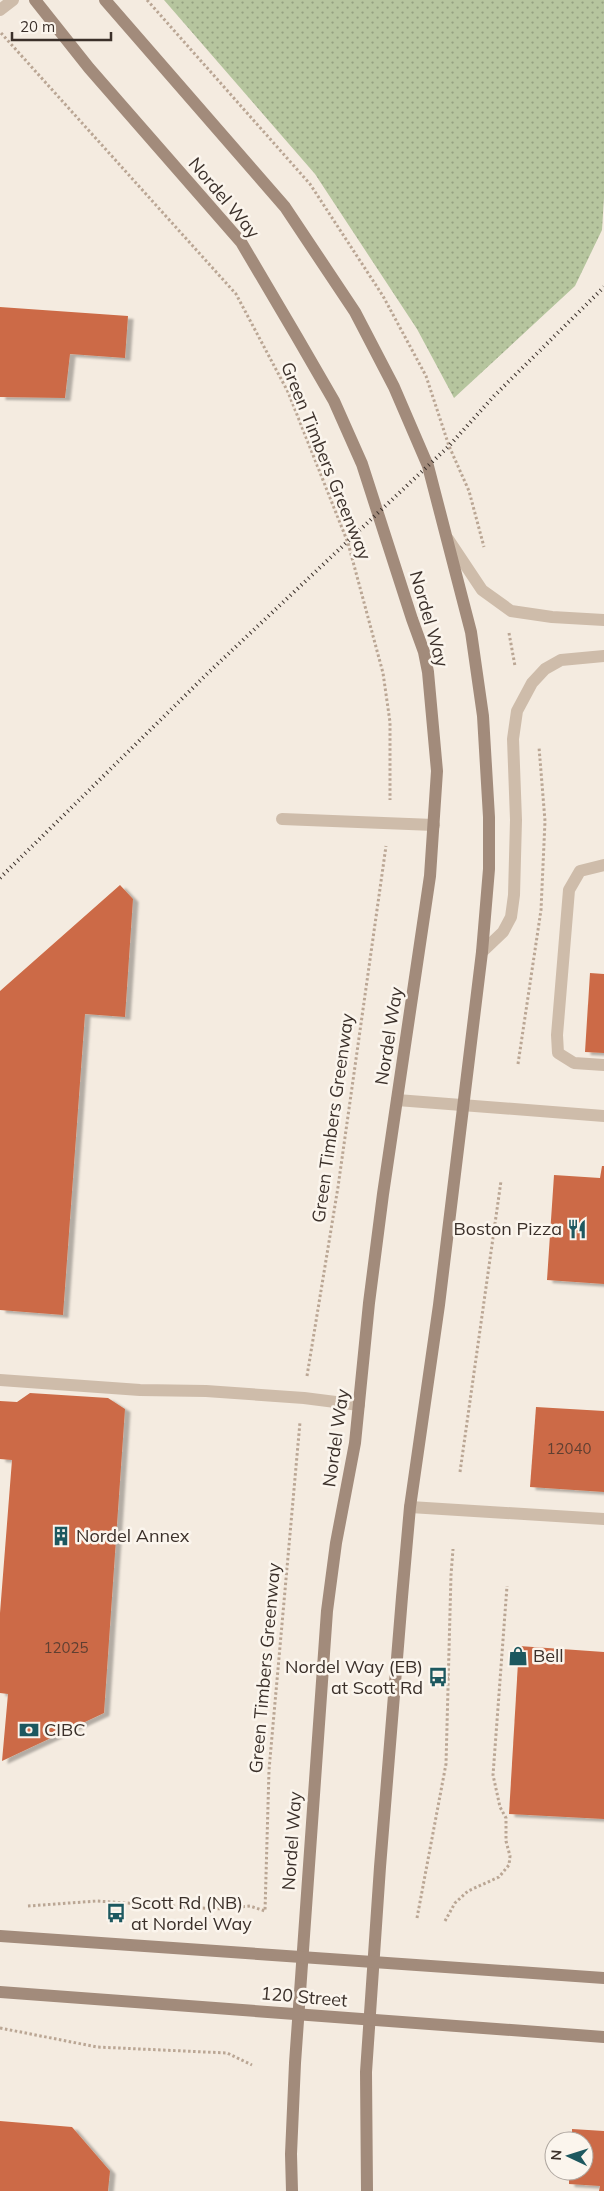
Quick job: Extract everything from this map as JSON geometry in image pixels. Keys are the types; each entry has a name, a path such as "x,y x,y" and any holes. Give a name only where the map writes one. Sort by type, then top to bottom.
{"main road":[{"name":"Nordel Way","path":"35,0 89,68 241,242 334,401 362,464 424,652 429,681 437,771 434,826 423,926 396,1100 369,1302 355,1444 336,1543 327,1611 292,2112 292,2191"},
{"name":"Nordel Way","path":"105,0 285,206 355,312 394,387 428,466 470,632 483,716 489,817 488,868 482,952 439,1305 410,1507 381,1848 366,2072 367,2191"},
{"path":"0,1936 604,1978"},
{"name":"120 Street","path":"0,1992 604,2037"}],"street":[{"path":"0,10 13,0"},
{"path":"446,537 482,590 511,611 552,617 604,620"},
{"path":"482,952 503,932 511,917 514,895 516,820 513,740 517,711 532,683 545,668 561,660 604,656"},
{"path":"282,819 434,826"},
{"path":"604,865 580,871 570,890 556,1035 558,1053 574,1062 604,1065"},
{"path":"396,1100 604,1116"},
{"path":"0,1380 140,1390 304,1398 359,1405"},
{"path":"410,1507 604,1519"}],"path":[{"name":"Green Timbers Greenway","path":"0,32 236,294 288,392 348,544 383,673 390,722 391,785"},
{"path":"508,628 515,668"},
{"name":"Green Timbers Greenway","path":"308,1374 338,1187 384,866"},
{"path":"460,1472 501,1181"},
{"name":"Green Timbers Greenway","path":"28,1906 97,1901 216,1909 250,1906 265,1911 270,1770 300,1427"},
{"path":"417,1918 446,1764 453,1549"},
{"path":"445,1921 455,1903 468,1891 499,1877 509,1865 510,1856 506,1841 506,1818 500,1807 493,1775 507,1586"},
{"path":"438,1677 450,1678"},
{"path":"0,2028 97,2047 227,2053 252,2064"}],"green space":[{"path":"164,0 604,0 604,198 602,230 575,286 454,398 417,329 315,174"}],"building":[{"path":"0,307 128,316 125,358 70,354 65,398 0,397"},
{"path":"120,885 133,899 125,1017 85,1014 63,1315 0,1310 0,991"},
{"path":"590,973 604,974 604,1053 585,1052"},
{"name":"Boston Pizza","path":"602,1166 604,1166 604,1284 547,1280 554,1175 600,1178"},
{"name":"Nordel Annex","path":"30,1393 108,1398 125,1409 104,1713 2,1761 8,1694 0,1693 0,1613 12,1460 0,1459 0,1401 17,1402"},
{"path":"536,1407 604,1411 604,1492 530,1487"},
{"path":"519,1646 604,1652 604,1819 509,1814"},
{"path":"0,2121 72,2127 110,2171 108,2191 0,2191"},
{"path":"572,2129 604,2131 604,2191 599,2191 600,2186 569,2184 569,2181 594,2181 594,2131 572,2131"}],"railway":[{"path":"0,878 209,672 449,446 494,396 604,287"}],"place":[{"name":"Boston Pizza","path":"577,1229"},
{"name":"Nordel Annex","path":"61,1536"},
{"name":"Bell","path":"518,1656"},
{"name":"Nordel Way (EB) at Scott Rd","path":"438,1677"},
{"name":"CIBC","path":"29,1730"},
{"name":"Scott Rd (NB) at Nordel Way","path":"116,1913"}]}
